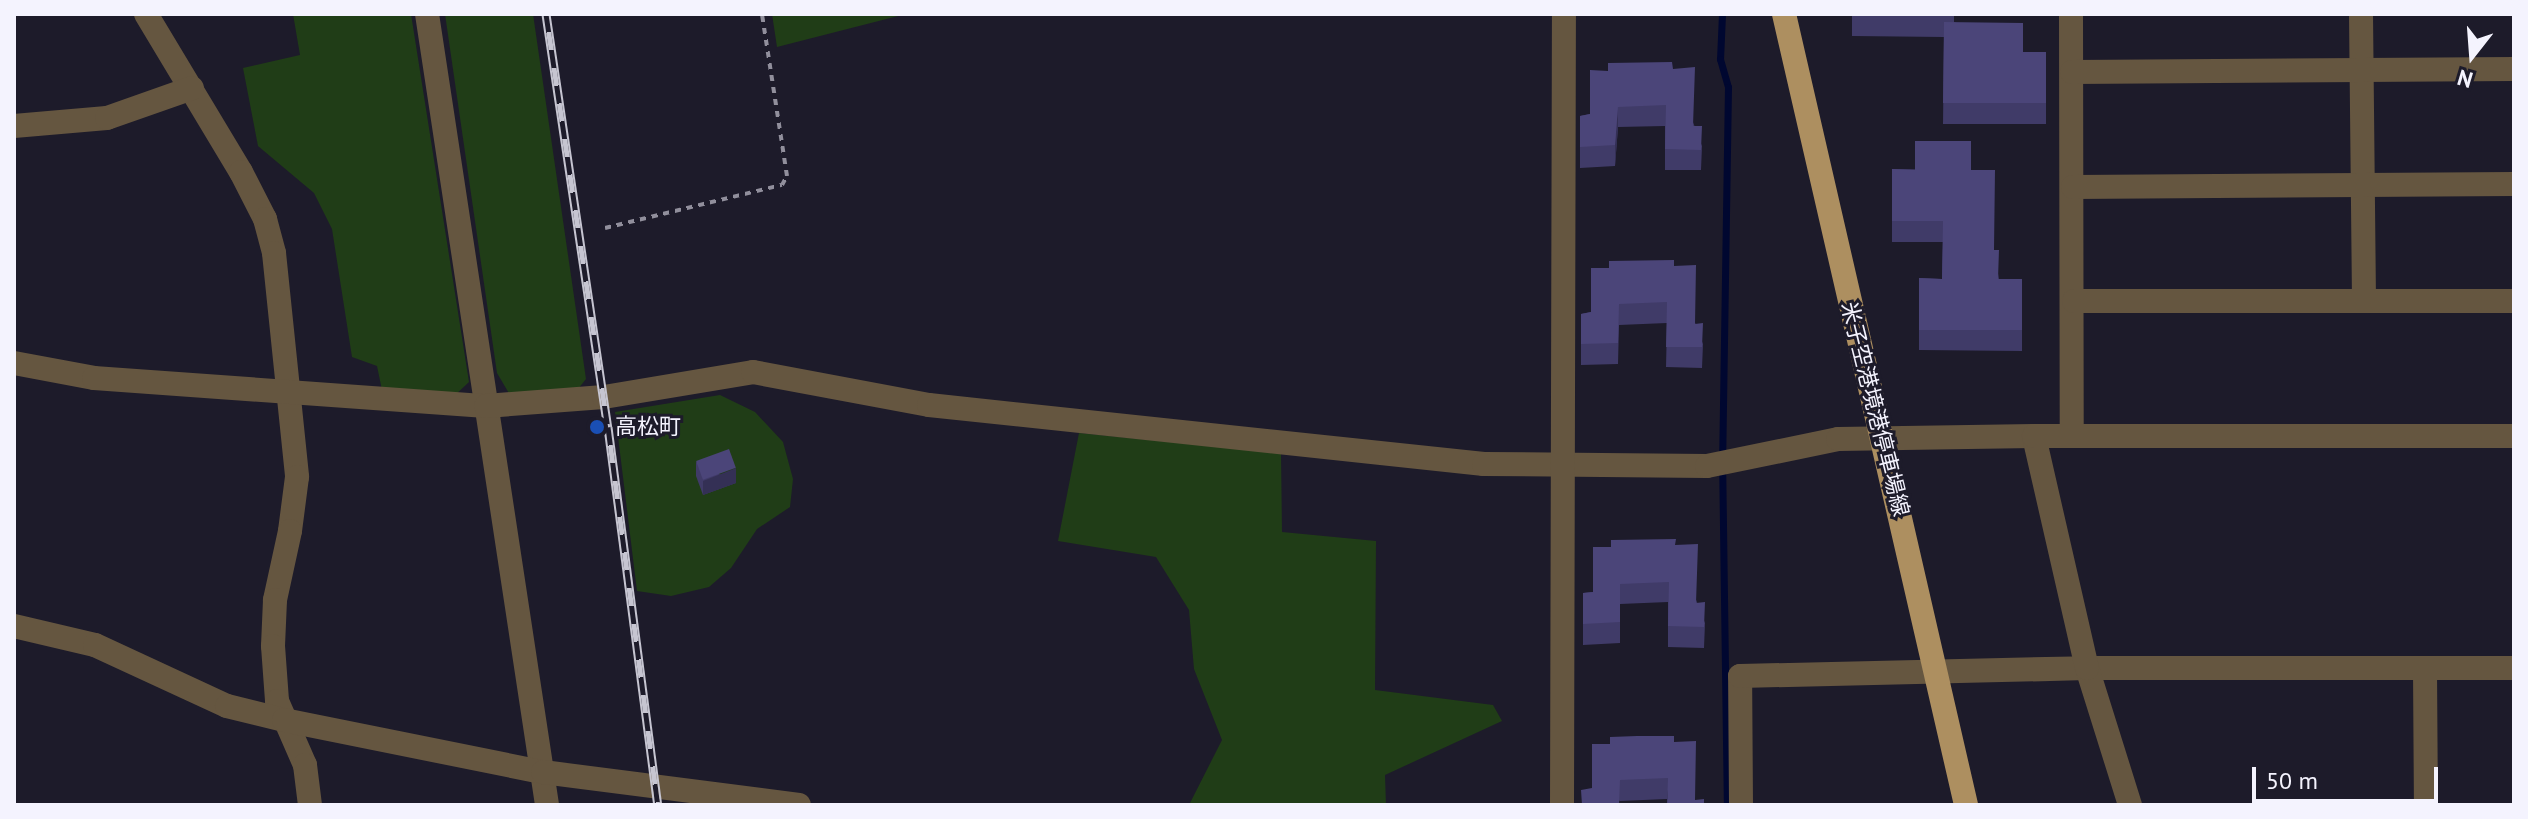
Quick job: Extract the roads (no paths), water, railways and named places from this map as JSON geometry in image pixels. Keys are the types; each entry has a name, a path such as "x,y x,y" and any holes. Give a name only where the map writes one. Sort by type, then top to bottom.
{"main road":[{"name":"米子空港境港停車場線","path":"1784,14 1966,805"}],"street":[{"path":"146,14 192,88 265,219 274,253 297,477 290,531 275,600 273,646 277,701 305,765 310,805"},
{"path":"427,14 547,805"},
{"path":"1562,805 1560,464 1564,14"},
{"path":"2071,14 2072,436"},
{"path":"2361,14 2364,300"},
{"path":"2072,72 2514,69"},
{"path":"14,126 107,118 192,88"},
{"path":"2073,187 2514,184"},
{"path":"2074,301 2514,301"},
{"path":"14,363 94,378 486,406 604,397 753,372 929,405 1484,464 1707,466 1838,439 1882,436 2514,436"},
{"path":"2034,436 2087,668 2130,805"},
{"path":"14,626 95,645 227,706 284,720 543,772 799,805"},
{"path":"1741,805 1740,676 2087,668 2514,668"},
{"path":"2425,670 2426,805"}],"waterway":[{"path":"1722,14 1720,59 1728,87 1722,454 1727,805"}],"railway":[{"path":"546,14 608,427 658,805"}],"place":[{"name":"高松町","path":"597,427"}]}
